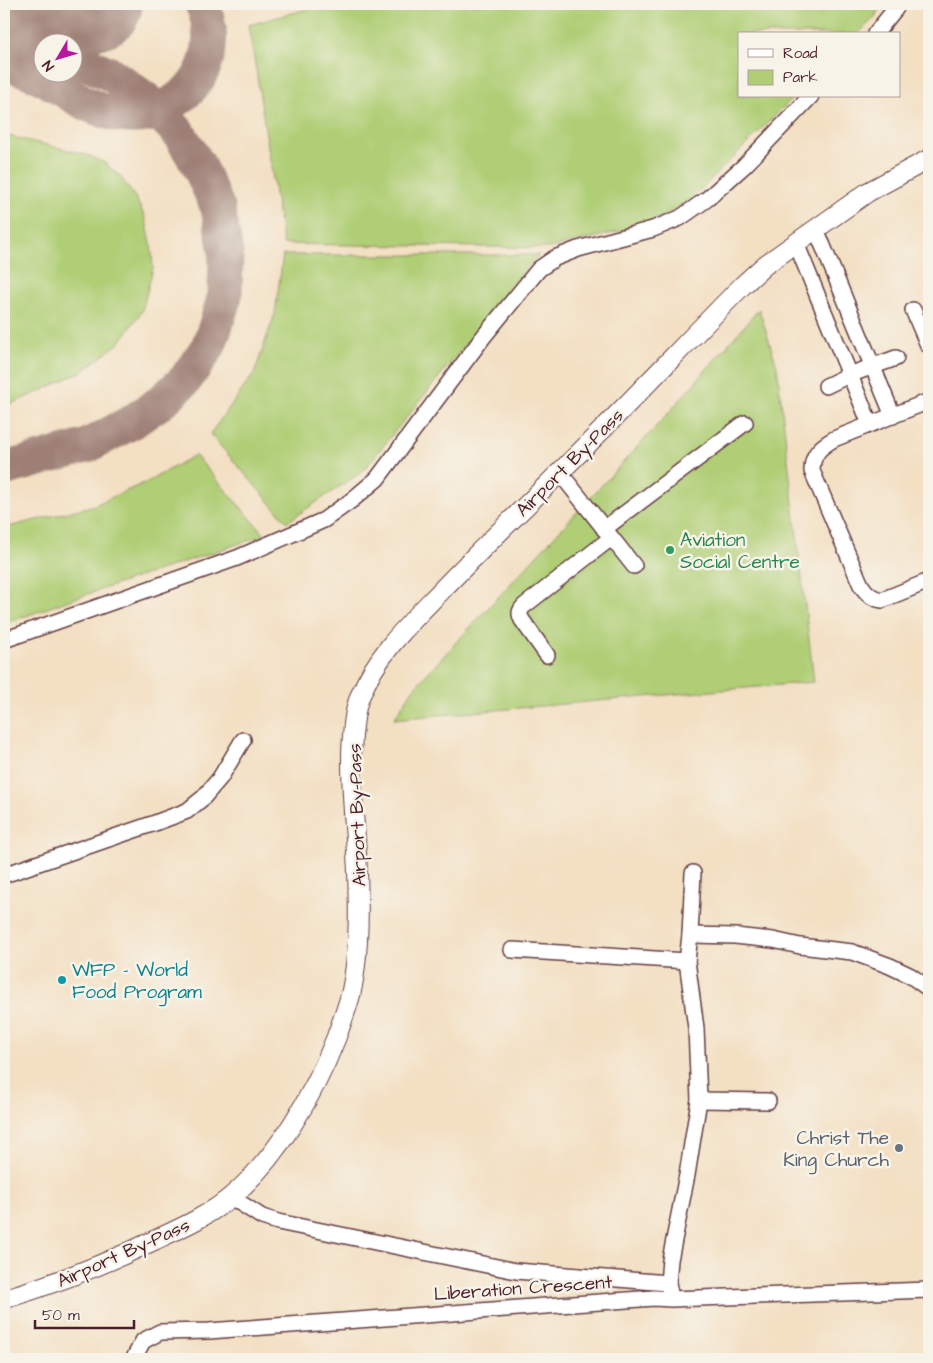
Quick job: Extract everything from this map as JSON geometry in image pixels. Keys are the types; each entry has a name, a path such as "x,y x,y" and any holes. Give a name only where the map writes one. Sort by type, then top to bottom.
{"main road":[{"name":"Airport By-Pass","path":"4,1300 118,1258 178,1230 231,1197 267,1159 297,1116 317,1079 331,1051 350,997 358,952 358,889 351,766 353,726 359,698 386,650 482,548 560,473 743,285 765,265 868,192 929,159"}],"street":[{"path":"877,32 896,8 896,4"},
{"path":"4,640 237,558 324,520 352,500 376,479 484,336 539,269 556,258 578,249 653,229 680,218 707,199 744,166 809,98"},
{"path":"816,228 893,416"},
{"path":"796,243 870,424"},
{"path":"825,313 847,304"},
{"path":"912,310 928,345"},
{"path":"826,386 849,375 896,358"},
{"path":"929,401 827,443 815,454 812,462 812,471 860,584 865,591 876,600 882,600 929,581"},
{"path":"547,655 522,620 519,614 520,610 608,533 745,423"},
{"path":"560,473 634,566"},
{"path":"4,875 155,823 186,810 204,798 220,778 243,740"},
{"path":"671,1299 668,1283 670,1260 688,1175 699,1100 696,1028 687,961 693,873"},
{"path":"690,935 735,936 852,952 911,976 929,990"},
{"path":"512,950 687,961"},
{"path":"699,1100 768,1101"},
{"path":"231,1197 262,1216 278,1222 516,1271 668,1283"},
{"name":"Liberation Crescent","path":"135,1359 143,1341 160,1332 209,1331 654,1298 929,1290"}],"green space":[{"path":"325,4 881,4 875,17 860,32 738,32 738,98 793,98 692,198 661,218 626,230 550,248 283,244 249,25"},
{"path":"4,135 85,154 105,163 119,175 135,197 145,217 151,243 153,268 142,311 119,343 83,371 4,407"},
{"path":"283,255 539,255 517,279 363,471 287,522 210,434 254,374 275,314"},
{"name":"Aviation Social Centre","path":"759,309 777,366 814,682 394,719 413,689 665,417"},
{"path":"195,455 265,535 4,624 4,528 92,506 149,481"}],"taxiway":[{"path":"4,27 44,4"},
{"path":"4,64 34,74 95,108 107,112 130,116 154,113 176,101 184,94 196,82 203,68 210,40 208,22 202,4"},
{"path":"4,44 32,46"},
{"path":"4,469 87,446 132,422 161,402 185,380 208,347 225,295 226,253 218,208 198,164 178,132 147,100 112,75 82,62"}],"runway":[{"path":"4,30 98,4"}],"place":[{"name":"Aviation Social Centre","path":"670,550"},
{"name":"WFP - World Food Program","path":"62,980"},
{"name":"Christ The King Church","path":"899,1148"}]}
